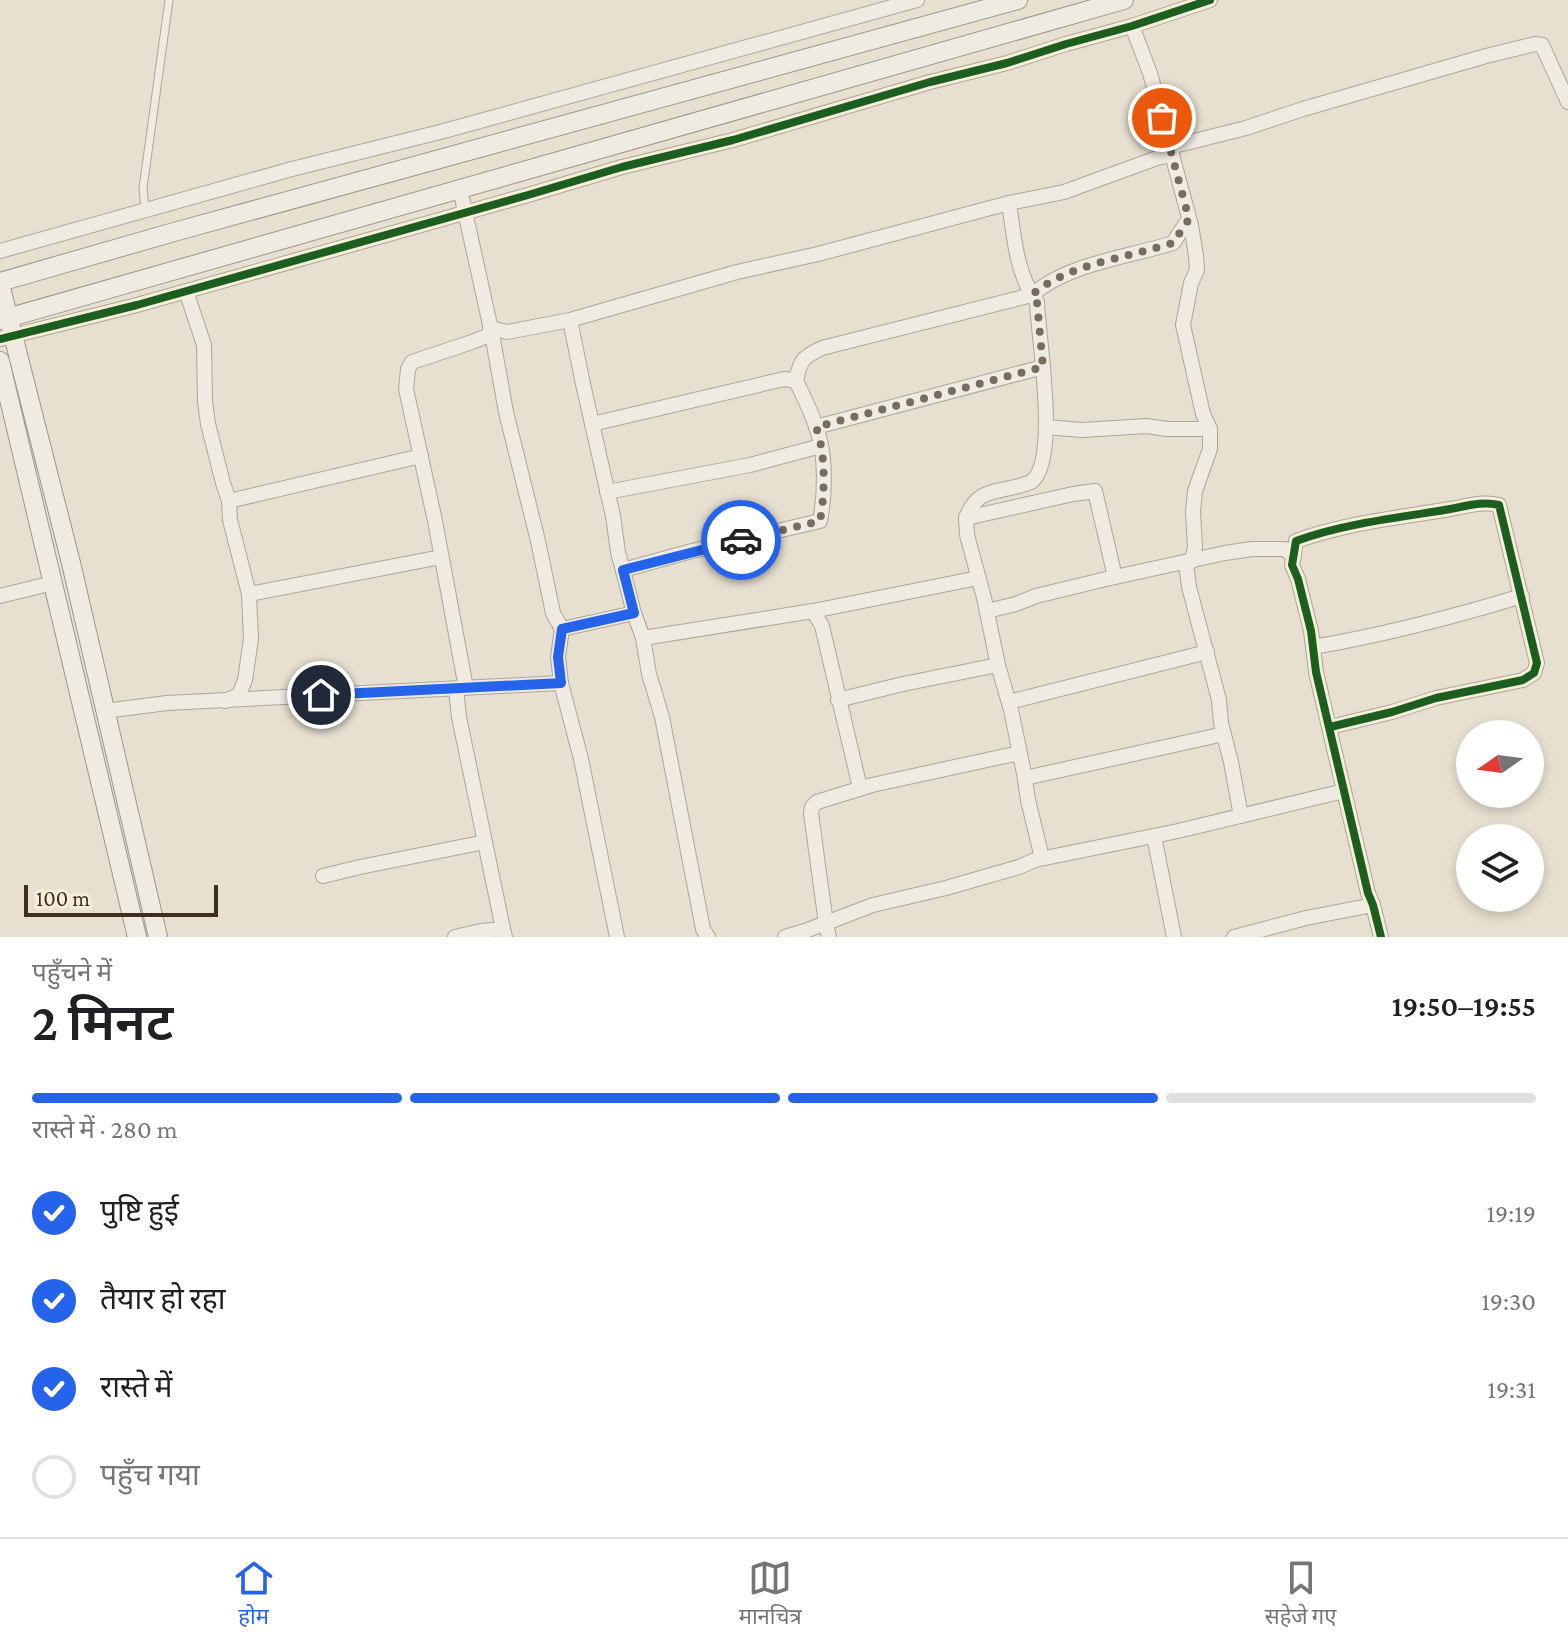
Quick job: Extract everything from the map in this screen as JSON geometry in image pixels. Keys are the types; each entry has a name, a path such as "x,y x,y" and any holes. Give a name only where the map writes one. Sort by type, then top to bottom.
{"street":[{"path":"0,251 722,52 794,35 879,5 917,0"},
{"path":"158,937 71,563 5,328 0,283 1018,0"},
{"path":"5,328 460,189 1124,0"},
{"path":"5,328 186,291 622,167 733,140 930,82 1007,63 1210,0"},
{"path":"1132,26 1150,73 1196,256 1197,270 1191,283 1183,325 1203,414 1210,429 1210,449 1195,491 1195,547 1189,562 1189,587 1219,700 1241,816"},
{"path":"455,937 481,931 504,933 459,717 461,688 441,557 406,389 412,362 456,348 491,331 507,332 570,320 737,272 1064,192 1171,151 1303,109 1535,44 1542,45 1567,96"},
{"path":"454,155 506,412 553,613 562,629 558,657 561,683 581,759 617,937"},
{"path":"1009,203 1015,245 1027,288 1037,302 1046,427 1044,458 1041,471 1030,483 989,492 975,500 966,518 967,535 1009,702 1042,858"},
{"path":"623,570 820,521 823,507 821,446 796,381 799,364 806,356 822,348 1032,295 1044,284 1061,276 1173,243 1189,219"},
{"path":"186,291 204,345 205,401 249,594 251,639 245,680 239,695 225,701"},
{"path":"570,320 623,570 662,717 703,929 708,937"},
{"path":"0,361 137,937"},
{"path":"816,427 1043,367"},
{"path":"592,424 759,384 784,379 796,381"},
{"path":"1046,427 1082,430 1147,426 1210,429"},
{"path":"607,492 750,465 821,446"},
{"path":"229,501 421,456"},
{"path":"966,518 1095,491 1115,577"},
{"path":"1330,727 1436,698 1523,680 1534,673 1537,663 1499,505 1475,503 1323,531 1296,541 1292,565 1311,631 1316,672 1381,937"},
{"path":"987,611 1115,577 1252,549 1285,549 1294,557"},
{"path":"249,594 441,557"},
{"path":"643,638 813,611 978,578"},
{"path":"0,596 53,583"},
{"path":"1313,647 1426,624 1522,596"},
{"path":"813,611 822,626 860,788"},
{"path":"562,629 634,613"},
{"path":"1009,702 1207,652"},
{"path":"838,700 998,665"},
{"path":"84,713 167,703 561,683"},
{"path":"1025,778 1224,734"},
{"path":"827,930 811,813 817,802 860,788 1019,753"},
{"path":"785,937 827,930 873,905 946,888 1042,858 1109,846 1344,791"},
{"path":"1154,836 1174,937"},
{"path":"323,876 485,842"},
{"path":"1234,937 1373,905"}],"lane":[{"path":"145,211 143,188 169,0"}],"cycle path":[{"path":"0,339 137,305 622,167 733,140 930,82 1007,63 1210,0"},
{"path":"1330,727 1436,698 1523,680 1534,673 1537,663 1499,505 1474,504 1372,522 1296,541 1292,565 1311,631 1316,672 1381,937"}],"way so far":[{"path":"741,540 820,521 823,507 822,457 816,427 1043,367 1037,302 1032,295 1044,284 1061,276 1173,243 1189,219 1162,118"}],"route":[{"path":"321,695 561,683 558,657 562,629 634,613 623,570 741,540"}]}
